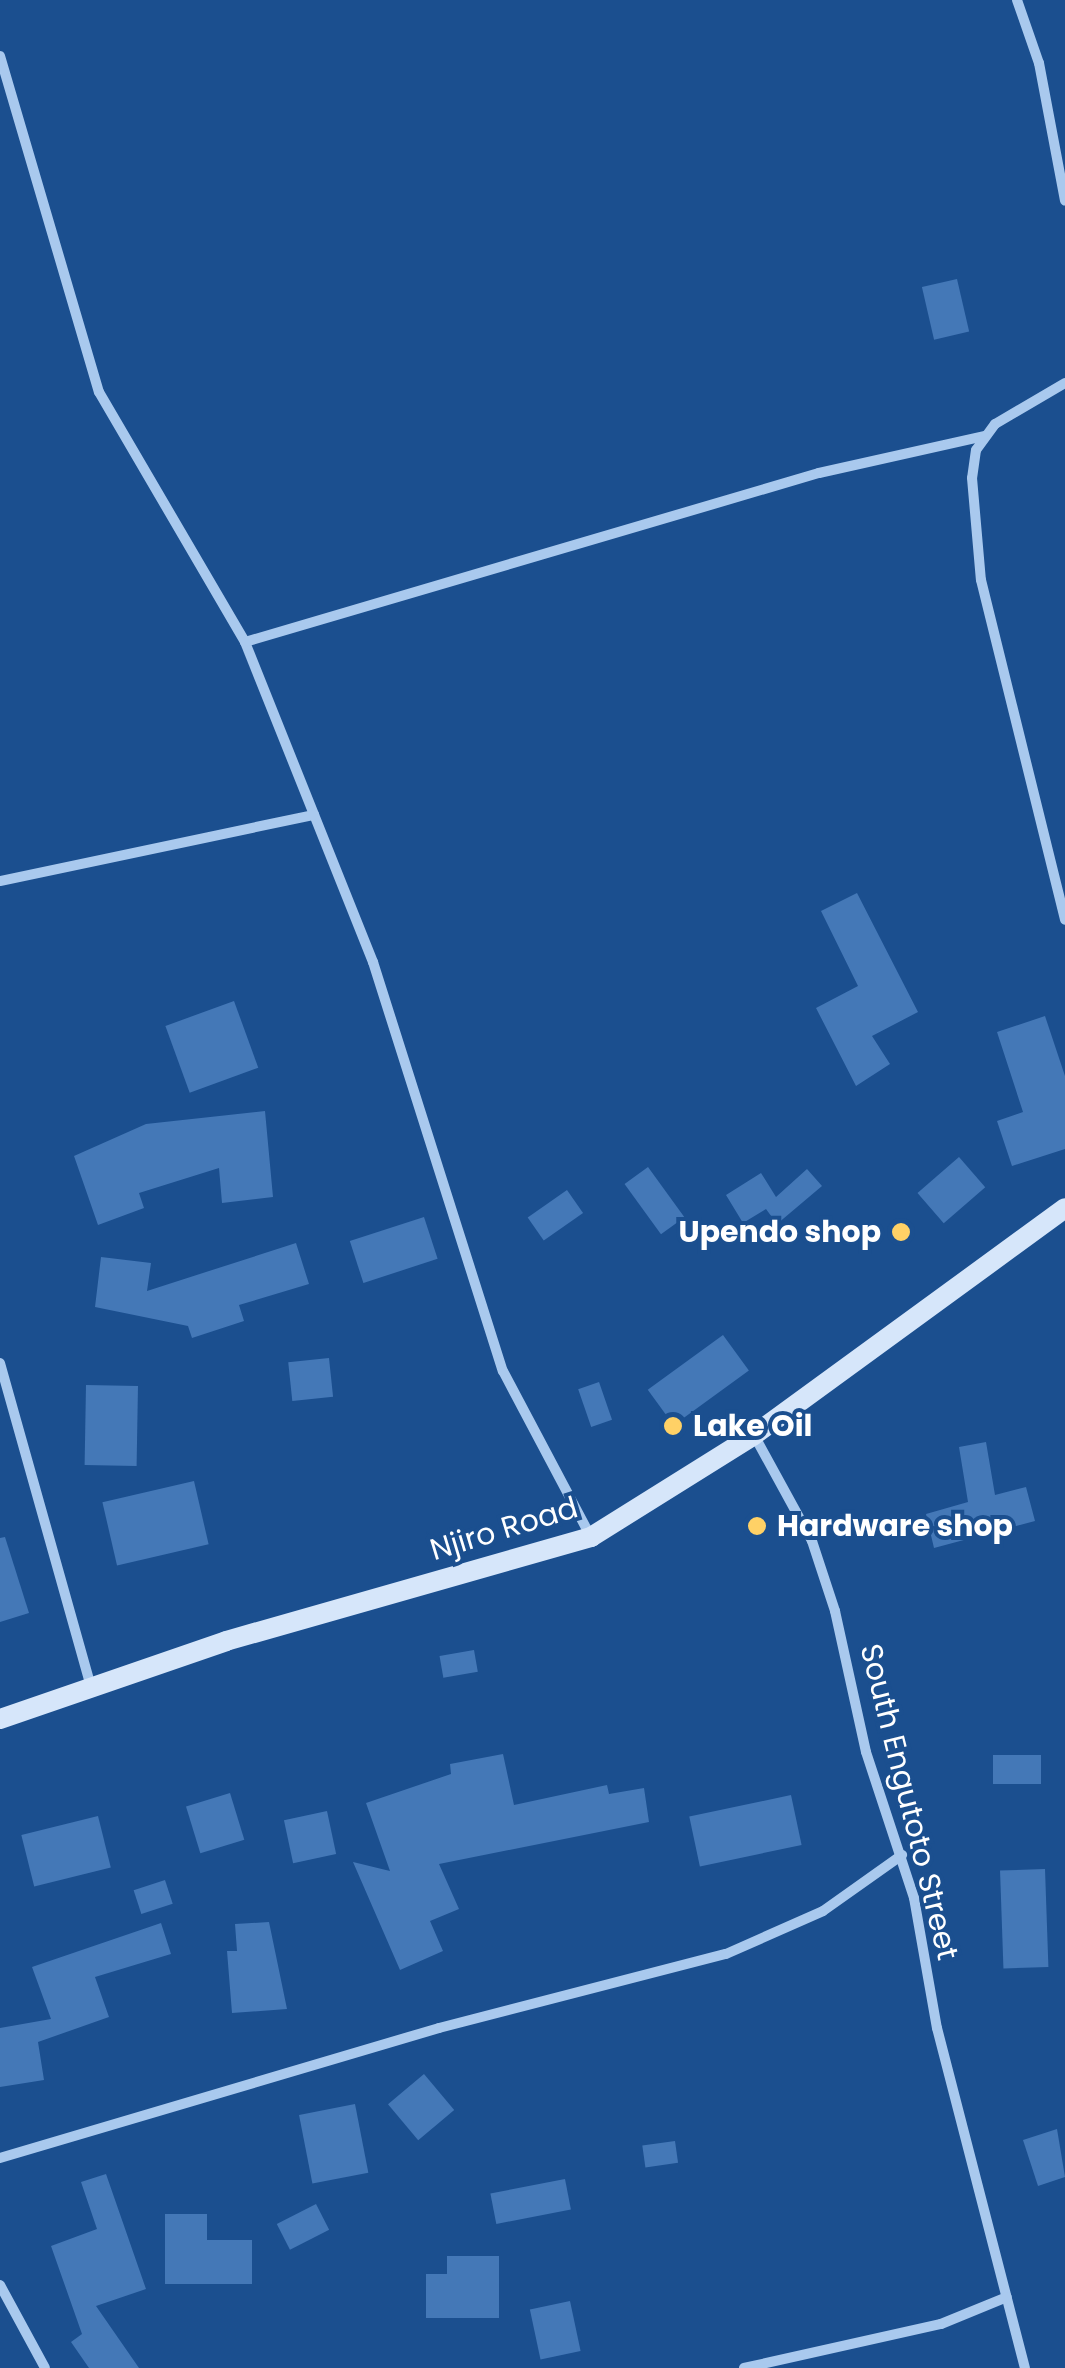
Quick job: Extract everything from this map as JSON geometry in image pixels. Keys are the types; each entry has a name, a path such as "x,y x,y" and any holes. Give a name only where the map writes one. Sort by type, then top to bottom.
{"street":[{"path":"1017,0 1040,62 1065,200"},
{"path":"0,56 99,392 245,642 373,962 504,1371 591,1538"},
{"path":"245,642 819,473 984,436 1065,382"},
{"path":"984,436 972,478 981,580 1065,920"},
{"path":"0,881 314,816"},
{"name":"Njiro Road","path":"0,1719 93,1693 226,1642 591,1538 754,1435 1065,1208"},
{"path":"0,1363 93,1693"},
{"name":"South Engutoto Street","path":"754,1435 822,1566 866,1752 902,1855 937,2028 1025,2368"},
{"path":"0,2158 439,2028 726,1954 823,1911 902,1855"},
{"path":"0,2285 45,2368"},
{"path":"744,2368 941,2324 1007,2298"}],"building":[{"path":"957,279 969,332 934,340 922,287"},
{"path":"857,893 918,1012 872,1036 890,1064 856,1086 816,1008 858,986 821,911"},
{"path":"234,1001 258,1068 190,1093 165,1026"},
{"path":"1045,1016 1065,1076 1065,1149 1012,1166 997,1121 1023,1112 997,1032"},
{"path":"265,1111 273,1197 222,1203 219,1168 139,1193 144,1208 98,1225 74,1156 146,1124"},
{"path":"959,1157 985,1187 944,1223 917,1193"},
{"path":"648,1167 684,1217 661,1234 625,1184"},
{"path":"807,1169 822,1186 777,1224 766,1209 743,1223 726,1195 761,1173 776,1197"},
{"path":"567,1190 583,1213 544,1240 528,1218"},
{"path":"424,1217 438,1259 363,1283 350,1241"},
{"path":"296,1243 309,1284 239,1305 244,1321 192,1338 188,1326 95,1307 101,1257 151,1263 147,1291"},
{"path":"723,1335 749,1371 674,1425 648,1390"},
{"path":"329,1358 333,1397 292,1401 288,1362"},
{"path":"599,1382 612,1420 591,1427 578,1389"},
{"path":"86,1385 138,1386 137,1466 85,1465"},
{"path":"986,1442 995,1495 1026,1487 1035,1521 934,1548 926,1514 968,1502 959,1447"},
{"path":"194,1481 209,1544 117,1565 102,1502"},
{"path":"5,1537 29,1613 0,1622 0,1538"},
{"path":"474,1650 478,1672 443,1678 440,1656"},
{"path":"503,1754 514,1805 607,1785 609,1794 644,1788 649,1822 439,1864 459,1909 430,1921 443,1951 400,1970 353,1862 390,1871 366,1803 451,1774 450,1764"},
{"path":"993,1755 1041,1755 1041,1784 993,1784"},
{"path":"230,1793 244,1840 200,1853 186,1806"},
{"path":"791,1795 802,1845 700,1867 689,1817"},
{"path":"327,1811 336,1854 293,1863 284,1820"},
{"path":"98,1816 111,1867 34,1887 21,1835"},
{"path":"1045,1869 1048,1967 1003,1969 1000,1871"},
{"path":"165,1880 173,1904 141,1914 134,1890"},
{"path":"269,1922 287,2009 232,2013 227,1951 237,1951 235,1924"},
{"path":"161,1923 171,1954 95,1977 109,2017 38,2042 44,2080 0,2087 0,2028 51,2019 32,1967"},
{"path":"424,2074 454,2110 418,2140 388,2104"},
{"path":"355,2104 368,2173 312,2184 299,2115"},
{"path":"1057,2129 1065,2177 1038,2186 1023,2140"},
{"path":"675,2141 678,2163 645,2167 642,2146"},
{"path":"106,2174 146,2289 96,2306 139,2368 89,2368 71,2342 82,2334 51,2246 97,2229 81,2182"},
{"path":"565,2179 571,2209 496,2224 490,2194"},
{"path":"316,2204 329,2230 290,2250 277,2224"},
{"path":"165,2214 207,2214 207,2240 252,2240 252,2284 165,2284"},
{"path":"447,2256 499,2256 499,2318 426,2318 426,2274 447,2274"},
{"path":"570,2301 581,2351 540,2359 530,2310"}],"place":[{"name":"Upendo shop","path":"901,1232"},
{"name":"Lake Oil","path":"673,1426"},
{"name":"Hardware shop","path":"757,1526"}]}
